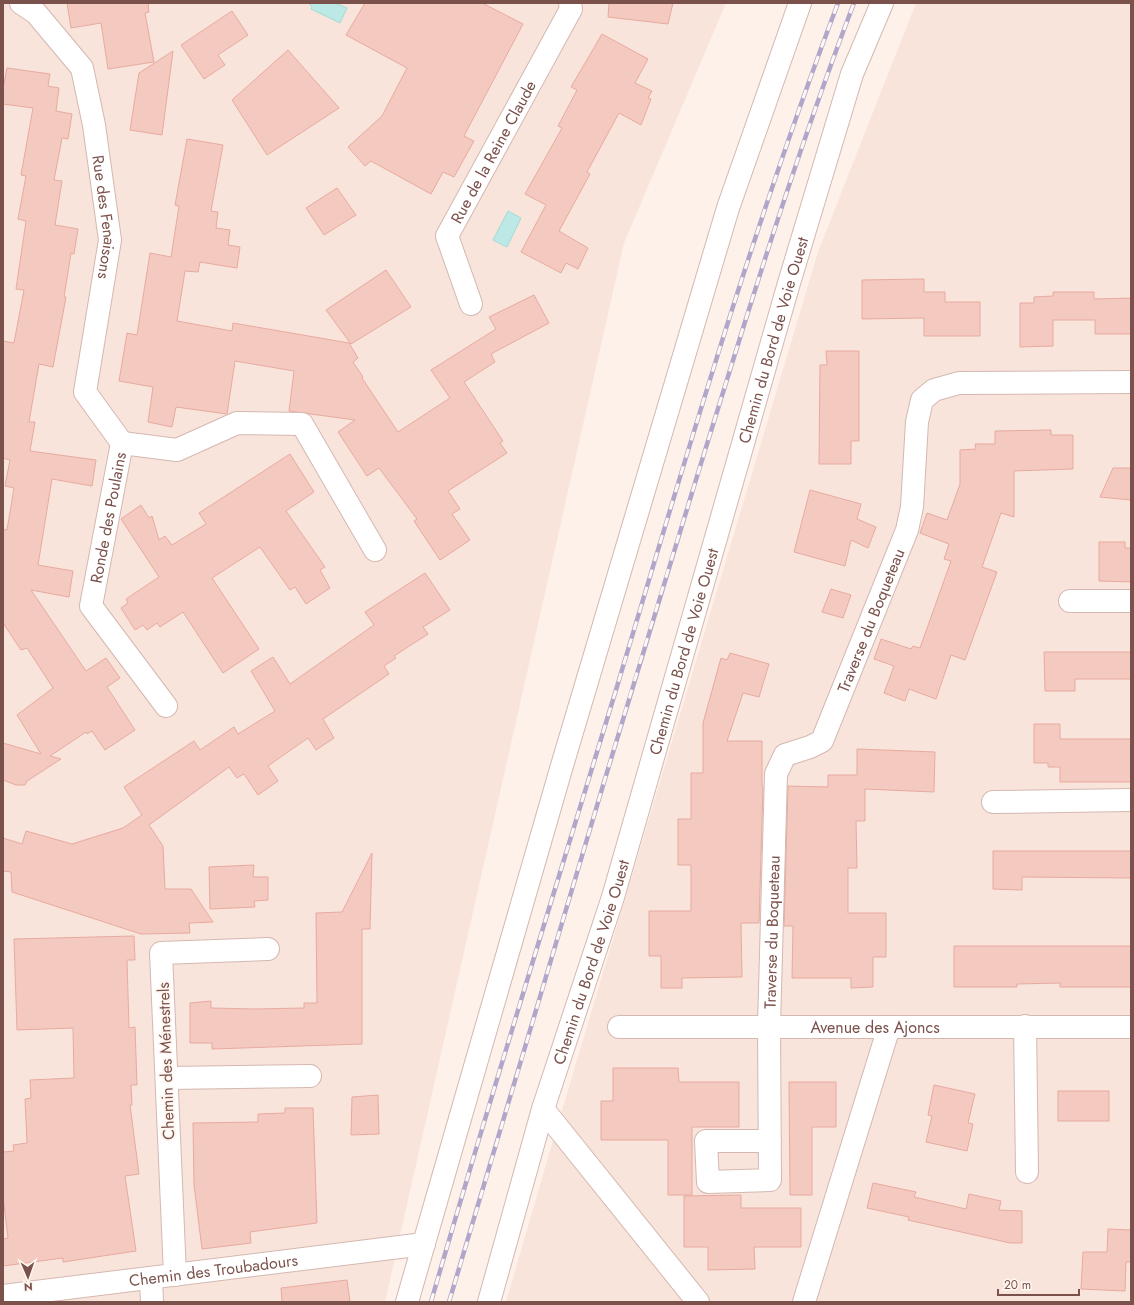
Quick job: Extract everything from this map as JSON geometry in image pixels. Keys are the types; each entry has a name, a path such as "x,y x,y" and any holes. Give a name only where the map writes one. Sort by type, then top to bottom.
{"street":[{"name":"Rue des Fenaisons","path":"21,3 36,13 82,68 94,125 110,240 85,392 122,444"},
{"name":"Rue de la Reine Claude","path":"471,304 447,236 572,9 570,3"},
{"path":"407,1302 561,769 728,208 800,3"},
{"name":"Chemin du Bord de Voie Ouest","path":"489,1302 542,1109 613,897 789,283 852,74 882,3"},
{"name":"Traverse du Boqueteau","path":"770,1141 769,1026 776,774 785,755 810,747 822,741 907,530 912,507 918,422 922,400 934,390 959,383 1131,382"},
{"name":"Ronde des Poulains","path":"166,706 91,606 122,444 177,450 237,423 302,424 375,550"},
{"path":"1070,601 1131,602"},
{"path":"993,802 1131,800"},
{"name":"Chemin des Ménestrels","path":"175,1275 161,953 268,949"},
{"path":"1025,1026 1027,1172"},
{"name":"Avenue des Ajoncs","path":"619,1027 1131,1027"},
{"path":"804,1302 889,1027"},
{"path":"167,1078 310,1076"},
{"path":"542,1109 698,1302"},
{"name":"Chemin des Troubadours","path":"3,1296 424,1244"},
{"path":"150,1278 152,1302"}],"shaded area":[{"path":"3,3 726,3 624,243 385,1302 3,1302"},
{"path":"916,3 1131,3 1131,1302 506,1302 818,252"}],"water":[{"path":"309,3 335,3 347,8 340,23 311,9 312,7"},
{"path":"508,211 521,218 507,247 493,240"}],"building":[{"path":"67,3 148,3 149,12 145,13 154,62 108,69 101,23 71,28"},
{"path":"365,3 482,3 523,24 464,136 474,141 454,177 443,172 431,194 371,161 365,166 348,147 382,116 407,68 346,35"},
{"path":"609,3 673,3 668,24 608,17"},
{"path":"232,11 248,35 218,55 225,65 204,79 181,45"},
{"path":"602,34 648,59 635,83 652,91 648,98 651,99 641,125 619,113 587,172 590,174 559,231 588,248 578,269 566,263 561,273 521,252 546,205 525,194 562,128 558,126 577,90 571,87"},
{"path":"288,50 339,108 267,155 232,100"},
{"path":"173,51 162,135 130,130 139,73"},
{"path":"7,68 50,74 48,86 59,88 56,111 72,114 68,139 62,138 54,180 62,181 55,225 78,229 74,254 71,253 64,297 66,297 53,367 39,364 29,422 35,422 30,451 96,460 92,486 52,479 38,565 73,571 69,597 31,590 86,671 106,658 120,678 107,687 135,730 105,750 92,731 87,734 86,732 50,756 61,759 27,781 25,785 16,785 3,780 3,743 41,754 17,715 53,688 27,648 21,650 3,623 3,529 7,530 14,488 5,486 10,460 3,458 3,341 14,343 24,290 16,289 26,221 18,219 26,176 21,175 33,108 3,104 3,88"},
{"path":"187,139 223,145 211,211 218,212 216,228 230,230 228,245 240,247 237,268 200,262 198,272 185,271 177,321 232,331 233,323 349,343 358,358 353,362 398,432 450,398 431,370 496,329 489,317 534,295 549,323 491,354 495,362 464,382 503,441 500,443 507,453 448,491 460,509 452,514 470,540 440,560 414,521 417,519 379,468 367,476 338,432 355,420 289,411 294,371 235,361 227,414 176,407 172,427 148,422 153,387 119,381 127,333 137,335 150,253 171,257 179,206 175,205"},
{"path":"337,188 356,215 324,235 306,208"},
{"path":"386,270 411,307 351,344 326,310"},
{"path":"924,279 924,292 945,292 945,302 980,302 980,336 924,336 924,318 862,319 862,280"},
{"path":"1053,292 1094,292 1094,299 1131,298 1131,334 1095,334 1095,320 1053,320 1053,346 1020,347 1020,303 1034,303 1034,297 1053,296"},
{"path":"826,351 859,351 859,441 851,441 851,464 819,464 820,365 827,365"},
{"path":"1051,430 1051,435 1073,435 1073,469 1014,471 1014,517 1001,513 982,567 997,572 965,660 951,655 936,699 909,689 905,701 884,693 894,666 874,659 881,639 911,649 913,646 920,648 951,561 944,559 949,544 920,533 927,513 947,520 960,484 960,450 976,449 975,444 995,444 995,431"},
{"path":"290,454 314,492 286,511 325,567 320,570 330,588 306,604 295,587 290,590 260,547 212,578 259,649 223,673 183,612 160,627 157,623 147,630 143,625 135,630 121,608 128,603 126,599 159,577 121,519 141,505 149,518 152,516 159,540 165,536 172,545 206,524 199,513"},
{"path":"1113,468 1131,468 1131,500 1100,497"},
{"path":"810,490 861,504 857,519 876,527 868,548 851,540 845,566 794,552"},
{"path":"1099,542 1125,542 1125,548 1131,548 1131,582 1099,581"},
{"path":"425,573 450,610 423,627 428,634 394,656 396,658 384,666 389,674 323,719 334,738 316,750 308,738 268,766 278,781 258,795 244,774 237,778 229,767 149,825 163,846 165,889 191,889 213,922 189,923 190,933 141,934 12,892 11,872 3,871 3,838 22,844 26,831 72,844 123,828 142,815 124,787 194,741 200,750 234,727 238,734 275,711 251,671 273,657 290,684 374,625 365,612"},
{"path":"831,589 851,595 843,618 822,612"},
{"path":"1044,652 1131,652 1131,679 1075,679 1075,691 1045,691"},
{"path":"730,653 769,664 759,697 743,693 727,741 762,741 763,786 759,923 741,923 742,977 682,978 682,988 661,988 661,956 649,956 649,911 691,911 691,865 678,865 678,819 691,819 691,773 703,773 703,723 721,658 727,660"},
{"path":"1034,724 1060,724 1060,739 1131,739 1131,782 1060,782 1060,767 1048,767 1048,763 1034,763"},
{"path":"857,749 935,752 934,792 865,789 865,821 856,821 857,868 848,868 848,913 886,913 886,957 873,957 873,987 851,988 851,978 792,978 793,926 784,926 788,786 828,787 828,775 857,775"},
{"path":"993,851 1131,851 1131,878 1022,877 1022,890 993,889"},
{"path":"372,853 370,929 362,929 362,1044 212,1049 212,1043 190,1043 190,1003 211,1001 211,1008 255,1009 304,1008 304,1003 317,1003 316,913 342,912"},
{"path":"254,865 253,877 268,877 268,900 254,901 255,907 210,909 209,867"},
{"path":"134,936 135,960 127,960 129,1028 135,1027 137,1085 131,1085 132,1105 130,1105 139,1174 125,1176 136,1251 63,1262 63,1258 3,1266 3,1239 8,1238 3,1197 3,1152 14,1151 13,1145 27,1143 25,1099 31,1098 30,1080 74,1078 73,1028 17,1030 14,939"},
{"path":"954,946 1131,946 1131,987 1060,987 1060,983 1017,984 1017,987 954,987"},
{"path":"613,1068 678,1068 679,1082 739,1082 739,1127 692,1127 692,1195 668,1195 668,1140 601,1140 601,1101 613,1101"},
{"path":"789,1082 836,1082 836,1127 812,1127 812,1195 790,1195"},
{"path":"934,1085 975,1094 968,1123 973,1124 967,1151 926,1142 932,1116 928,1115"},
{"path":"1058,1091 1109,1091 1109,1121 1058,1121"},
{"path":"378,1095 379,1134 351,1135 352,1097"},
{"path":"285,1108 313,1108 317,1223 250,1232 251,1243 202,1249 194,1185 193,1123 258,1122 258,1114 285,1113"},
{"path":"873,1183 916,1192 914,1197 966,1209 969,1194 1001,1201 999,1210 1022,1211 1022,1243 1010,1243 908,1220 909,1217 867,1208"},
{"path":"741,1195 741,1208 801,1208 801,1247 754,1247 755,1269 708,1270 708,1247 684,1247 684,1196"},
{"path":"1108,1229 1131,1230 1131,1262 1126,1262 1125,1291 1081,1289 1083,1252 1107,1252"},
{"path":"347,1280 350,1302 282,1302 281,1288"}],"railway":[{"path":"431,1302 500,1068 722,340 778,171 838,3"},
{"path":"449,1302 660,597 729,372 768,248 831,64 854,3"}]}
